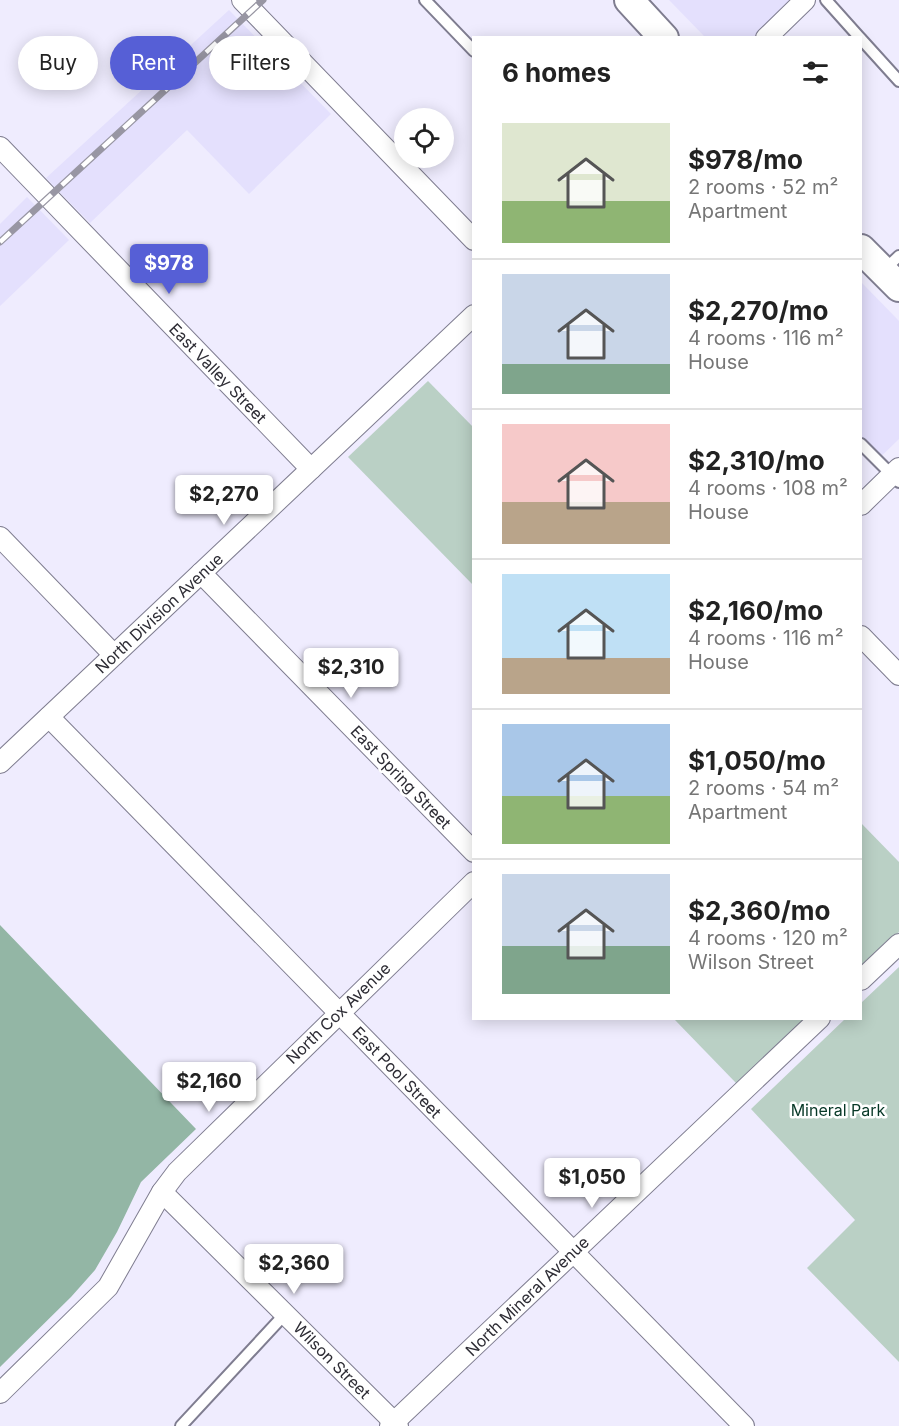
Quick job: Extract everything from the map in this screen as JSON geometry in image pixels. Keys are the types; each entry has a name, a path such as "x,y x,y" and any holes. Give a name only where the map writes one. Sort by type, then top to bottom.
{"street":[{"path":"242,0 472,238"},
{"path":"628,0 662,36"},
{"path":"768,36 805,0"},
{"name":"East Valley Street","path":"0,147 311,469"},
{"path":"862,250 894,272"},
{"name":"North Division Avenue","path":"0,763 472,317"},
{"path":"862,504 897,475"},
{"path":"0,537 114,655"},
{"name":"East Spring Street","path":"201,573 472,850"},
{"path":"862,637 899,675"},
{"name":"East Pool Street","path":"49,717 744,1426"},
{"name":"North Cox Avenue","path":"0,1393 108,1287 162,1192 177,1172 472,884"},
{"path":"862,979 899,944"},
{"name":"North Mineral Avenue","path":"394,1425 818,1020"},
{"name":"Wilson Street","path":"162,1192 394,1425"}],"lane":[{"path":"425,0 472,49"},
{"path":"826,0 858,36"},
{"path":"862,40 899,81"},
{"path":"862,445 897,475"},
{"path":"181,1426 285,1314"}],"shaded area":[{"path":"669,0 794,0 758,36 704,36"},
{"path":"229,10 254,36 209,36 209,90 307,90 331,114 249,194 187,130 90,223 46,178 142,90 197,90 197,39"},
{"path":"27,197 69,240 0,306 0,224"},
{"path":"862,283 899,321 899,439 873,464 862,454"}],"green space":[{"path":"428,381 472,426 472,584 348,457"},
{"path":"862,824 899,862 899,932 862,967"},
{"path":"0,925 196,1129 141,1182 117,1232 95,1270 0,1367"},
{"name":"Mineral Park","path":"899,967 899,1362 807,1268 855,1220 751,1109 844,1020 862,1020 862,1002"},
{"name":"Mineral Park","path":"675,1020 806,1020 737,1084"}],"railway":[{"path":"0,242 263,0"}]}
